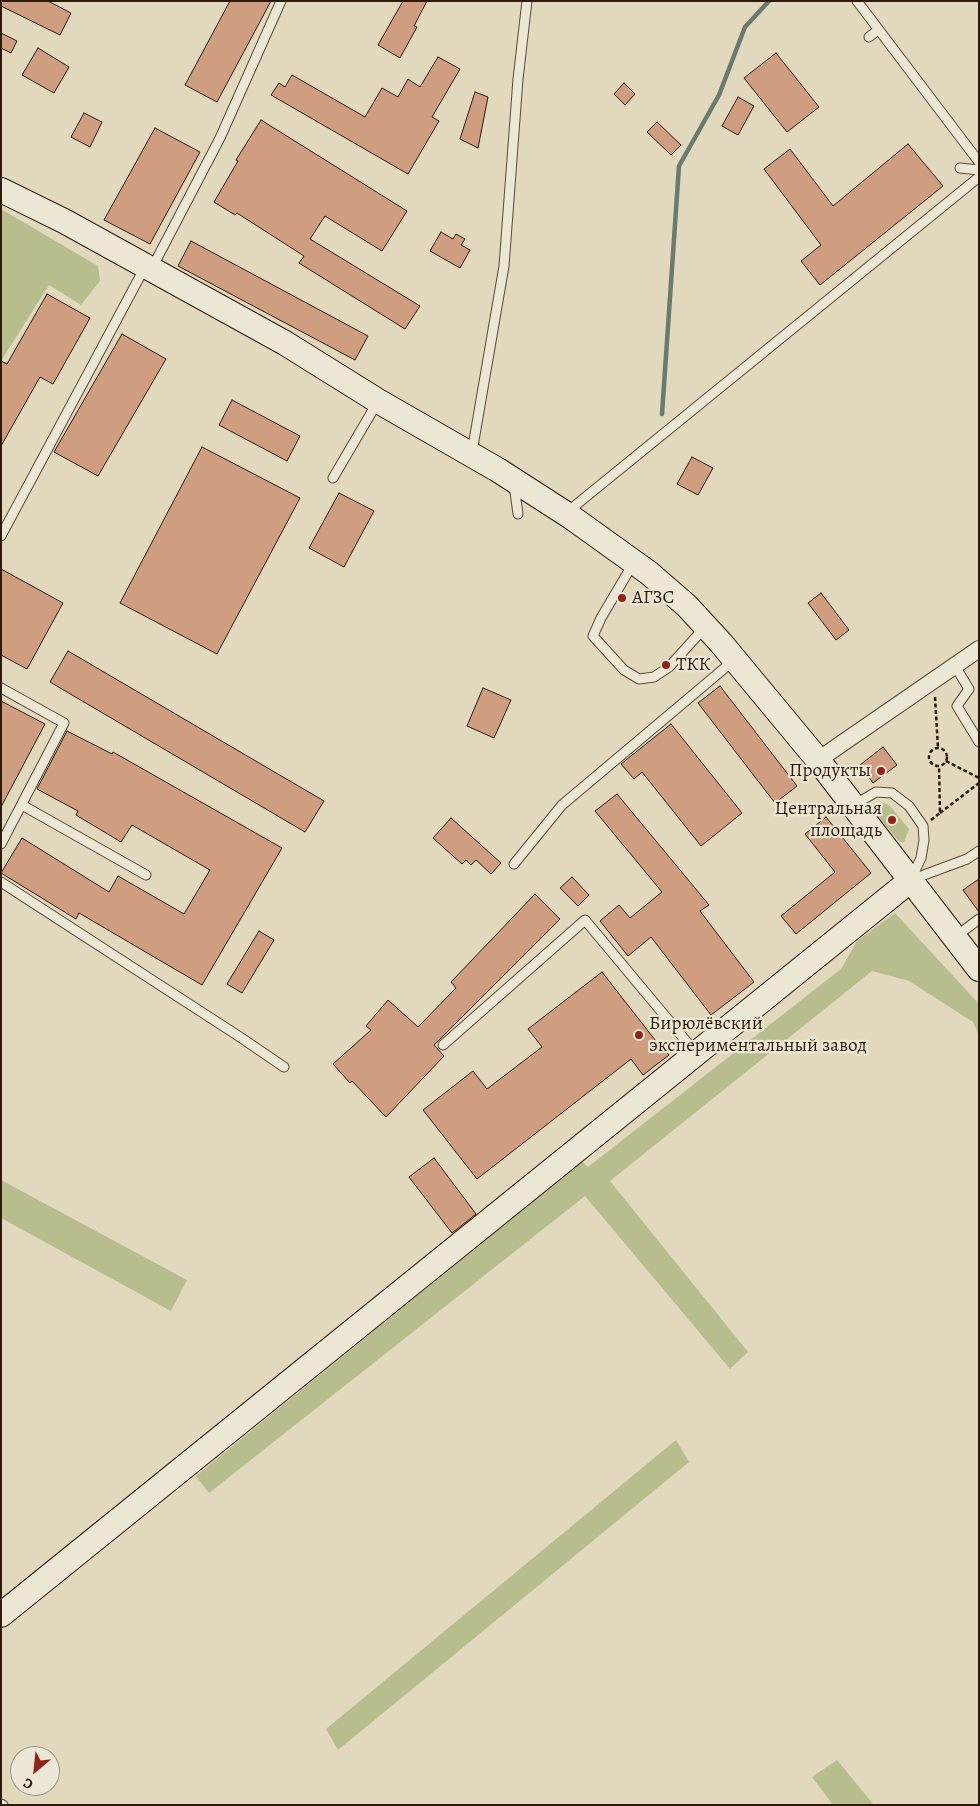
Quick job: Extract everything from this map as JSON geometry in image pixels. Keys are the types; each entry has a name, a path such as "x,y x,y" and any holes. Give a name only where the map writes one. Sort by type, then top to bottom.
{"street":[{"path":"1,190 64,221 285,343 378,401 513,480 634,561 670,591 706,626 735,659 818,760 979,968"},
{"path":"818,760 979,648"},
{"path":"1,1615 911,880"}],"lane":[{"path":"1,536 220,138 281,1"},
{"path":"471,455 504,266 518,79 527,1"},
{"path":"856,1 979,162"},
{"path":"869,37 878,30"},
{"path":"960,168 979,170"},
{"path":"566,514 979,177"},
{"path":"334,478 378,401"},
{"path":"513,480 518,514"},
{"path":"634,561 601,618 593,636 624,670 639,680 654,678 669,667 706,626"},
{"path":"514,864 562,805 735,659"},
{"path":"955,666 969,689 957,706 979,742"},
{"path":"1,688 64,723 1,844"},
{"path":"853,806 876,792 892,793 908,806 923,826 924,840 921,858 911,880"},
{"path":"22,805 146,875"},
{"path":"911,880 967,859 979,850"},
{"path":"1,882 284,1067"},
{"path":"955,937 979,919"},
{"path":"443,1045 585,920 696,1053"}],"path":[{"path":"934,680 938,748"},
{"path":"938,748 945,750 948,757 945,763 939,766 932,764 929,757 932,751 938,748"},
{"path":"946,761 979,778"},
{"path":"939,766 940,812"},
{"path":"923,826 979,783"}],"green space":[{"path":"1,209 98,266 100,281 81,305 49,285 1,361"},
{"name":"Центральная площадь","path":"882,802 890,806 909,829 904,842 900,842 873,811"},
{"path":"895,913 979,1004 979,1036 973,1022 909,981 872,971 610,1181 748,1352 730,1369 585,1196 209,1493 196,1476 582,1161 588,1167 841,969 857,941"},
{"path":"1,1180 187,1280 171,1311 1,1218"},
{"path":"676,1440 689,1462 338,1750 326,1729"},
{"path":"837,1760 874,1805 833,1805 812,1777"}],"building":[{"path":"1,1 48,1 71,13 60,35 1,6"},
{"path":"230,1 271,1 217,102 185,85"},
{"path":"403,1 427,1 414,26 417,27 400,58 378,45"},
{"path":"1,33 17,41 11,53 1,48"},
{"path":"38,48 69,67 54,93 22,75"},
{"path":"776,53 819,107 787,132 744,78"},
{"path":"438,57 460,69 432,117 439,121 408,174 271,95 279,83 285,87 292,75 365,117 382,88 398,97 408,79 420,87"},
{"path":"624,83 635,94 625,105 614,94"},
{"path":"475,92 488,97 478,148 460,139"},
{"path":"738,97 754,106 738,135 722,126"},
{"path":"84,113 102,122 90,147 71,137"},
{"path":"261,120 407,211 382,251 325,216 310,239 420,306 405,329 299,263 304,256 237,213 235,215 214,202 238,161 236,160"},
{"path":"657,122 681,145 671,155 647,132"},
{"path":"155,128 200,152 150,244 104,220"},
{"path":"908,144 943,186 820,285 801,261 821,245 764,169 790,149 833,206"},
{"path":"441,232 453,239 456,234 465,239 461,245 470,250 460,268 430,251"},
{"path":"191,241 368,336 355,360 178,266"},
{"path":"47,294 90,318 53,384 40,377 1,446 1,361 7,364"},
{"path":"122,334 166,359 98,476 54,452"},
{"path":"232,400 300,436 287,461 219,425"},
{"path":"202,447 300,498 217,654 120,603"},
{"path":"692,457 713,468 698,495 677,484"},
{"path":"339,493 374,511 344,567 309,548"},
{"path":"1,569 63,603 27,669 1,655"},
{"path":"821,593 849,630 836,640 808,603"},
{"path":"68,651 324,801 305,832 50,682"},
{"path":"720,686 797,786 775,803 698,703"},
{"path":"483,688 511,700 494,738 467,726"},
{"path":"1,701 45,724 1,807"},
{"path":"671,724 742,813 701,846 642,772 634,779 621,764"},
{"path":"67,731 112,754 113,752 282,848 202,985 79,913 76,919 1,873 22,838 109,892 118,876 184,914 210,870 132,825 121,842 76,815 78,811 37,789"},
{"path":"883,747 897,765 873,783 860,765"},
{"path":"617,794 709,905 700,911 754,982 711,1015 651,937 628,956 600,921 619,905 630,918 662,892 595,811"},
{"path":"826,817 871,873 796,934 781,916 835,872 805,834"},
{"path":"451,818 501,863 491,874 476,860 471,865 466,860 462,864 433,838"},
{"path":"572,877 589,895 578,906 560,888"},
{"path":"979,879 979,912 963,890"},
{"path":"535,894 560,919 434,1045 444,1056 386,1117 333,1064 371,1030 366,1026 388,1000 418,1027 456,988 451,982"},
{"path":"259,931 274,940 242,993 227,984"},
{"path":"602,972 669,1055 643,1075 631,1059 477,1179 423,1110 473,1071 487,1089 542,1047 528,1029"},
{"path":"434,1158 476,1214 452,1233 409,1177"}],"waterway":[{"path":"662,414 679,166 719,95 745,27 769,1"}],"place":[{"name":"АГЗС","path":"622,598"},
{"name":"ТКК","path":"666,665"},
{"name":"Продукты","path":"881,771"},
{"name":"Центральная площадь","path":"892,820"},
{"name":"Бирюлёвский экспериментальный завод","path":"639,1035"}]}
